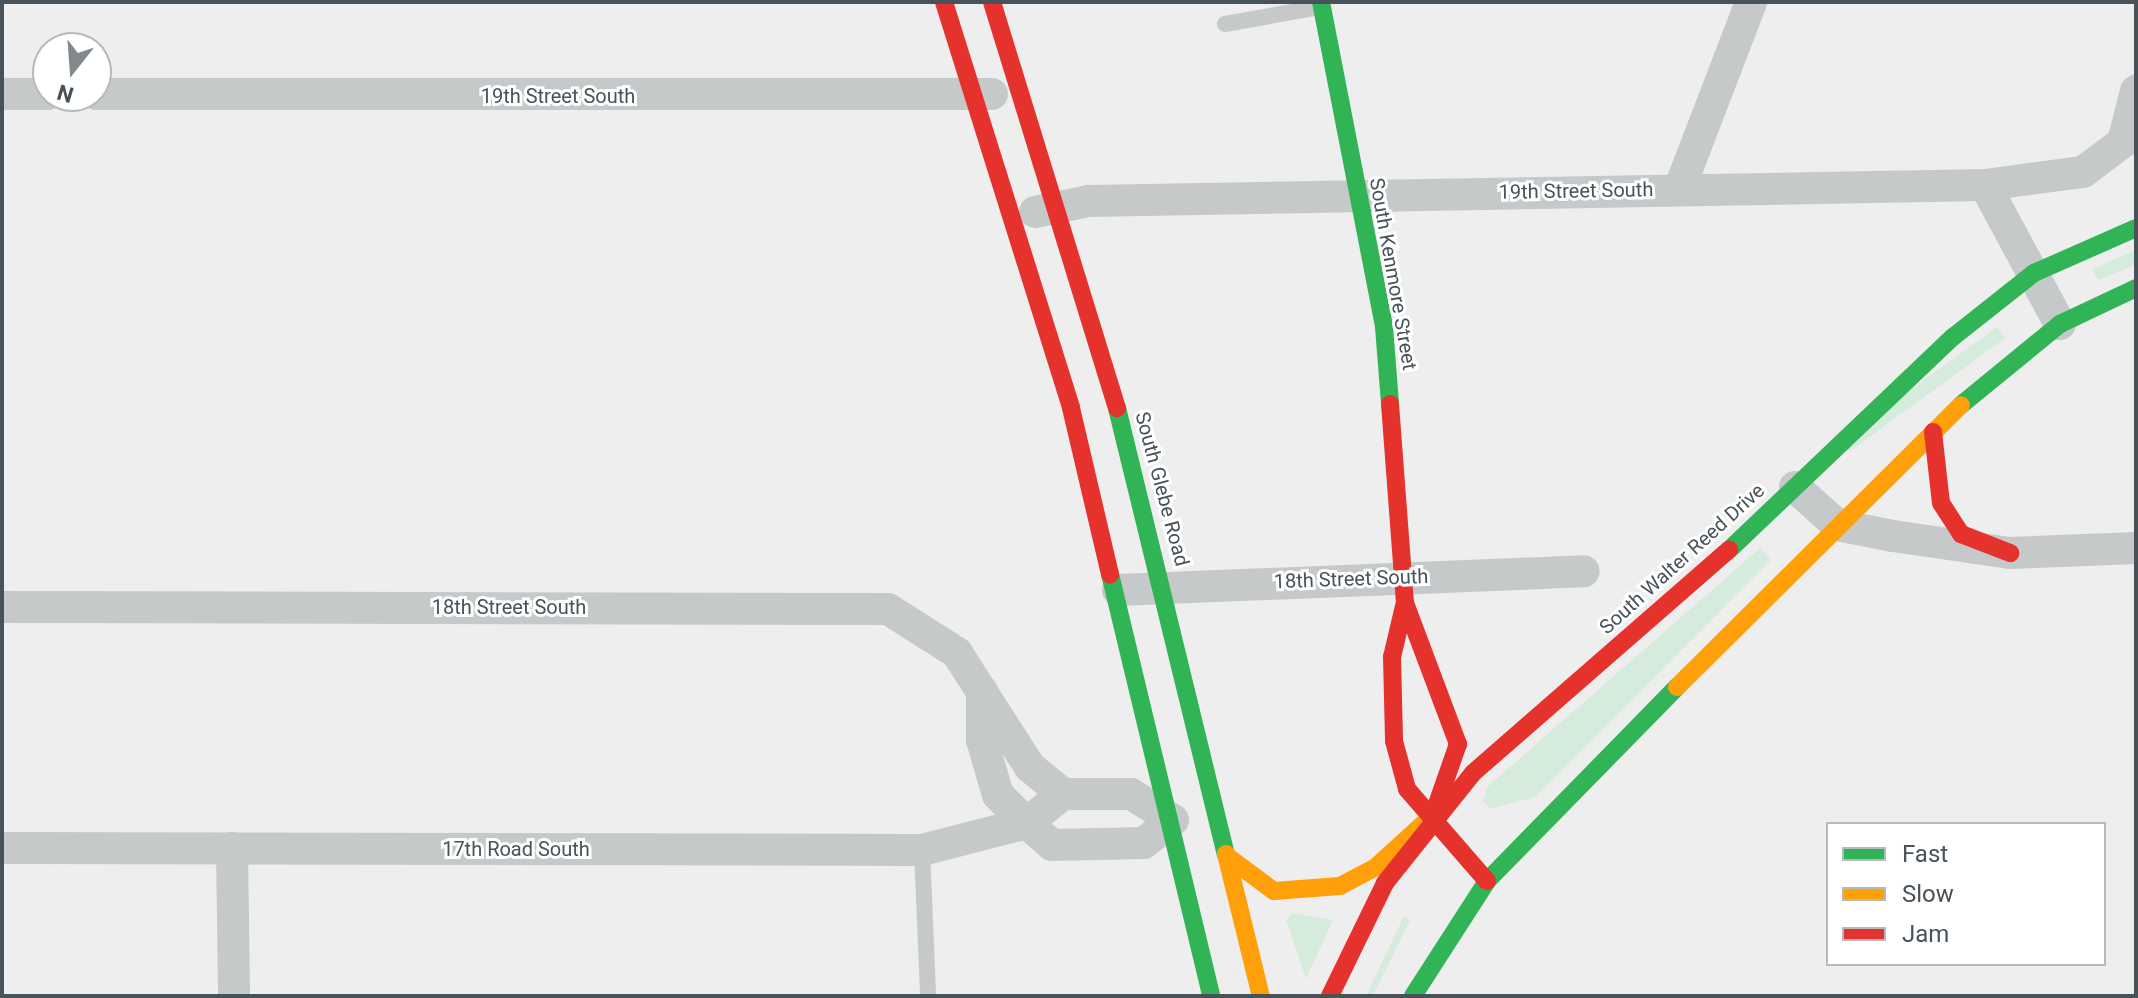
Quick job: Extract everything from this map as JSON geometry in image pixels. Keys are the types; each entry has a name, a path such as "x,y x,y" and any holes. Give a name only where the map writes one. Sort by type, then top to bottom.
{"main road":[{"path":"944,2 1013,222 1118,590 1211,996"},
{"name":"South Glebe Road","path":"992,2 1056,203 1165,586 1261,996"},
{"name":"South Kenmore Street","path":"1321,4 1384,327 1404,590 1392,657 1394,741 1407,789 1433,815 1487,881"},
{"name":"South Walter Reed Drive","path":"1330,996 1385,883 1433,815 1795,487 1953,337 2034,273 2136,228"},
{"path":"1413,996 1487,881 1837,525 1933,432 2060,324 2136,288"},
{"path":"1933,432 1941,503 1961,534 2010,553"},
{"name":"South Kenmore Street","path":"1404,590 1458,744 1433,815"},
{"path":"1228,857 1274,891 1340,886 1376,867 1433,815"},
{"path":"1173,820 1218,816"}],"street":[{"path":"1679,190 1751,2"},
{"name":"19th Street South","path":"112,94 974,98 1019,89"},
{"name":"19th Street South","path":"1013,222 1056,203 1356,194 1985,185 2083,172 2123,142 2136,91"},
{"path":"2,94 32,94"},
{"path":"1985,185 2060,324"},
{"path":"1795,487 1837,525 2010,553 2136,548"},
{"name":"18th Street South","path":"1118,590 1165,586 1404,590 1584,571"},
{"name":"18th Street South","path":"2,607 888,609 957,653 1030,767 1063,794"},
{"path":"982,691 982,740 998,795 1052,845 1144,843 1173,820 1131,794 1063,794"},
{"name":"17th Road South","path":"2,848 922,850 1027,823 1063,794"},
{"path":"232,848 234,996"}],"lane":[{"path":"1225,24 1321,4"},
{"path":"922,850 928,996"}],"green space":[{"path":"2136,250 2136,265 2098,280 2092,269"},
{"path":"1997,327 2005,338 1850,451 1842,440"},
{"path":"1760,548 1771,560 1535,797 1490,809 1483,801 1487,787"},
{"path":"1293,913 1333,920 1306,979 1286,920"},
{"path":"1404,916 1410,920 1373,996 1366,996"}],"traffic: fast":[{"path":"1321,2 1384,327 1390,404"},
{"path":"1729,550 1953,337 2034,273 2136,228"},
{"path":"1961,405 2060,324 2136,288"},
{"path":"1117,408 1226,854"},
{"path":"1110,574 1211,996"},
{"path":"1413,996 1487,881 1677,687"}],"traffic: slow":[{"path":"1677,687 1961,405"},
{"path":"1228,857 1274,891 1340,886 1376,867 1433,815"},
{"path":"1226,854 1261,996"}],"traffic: jam":[{"path":"944,2 1071,408 1110,574"},
{"path":"992,2 1117,408"},
{"path":"1390,404 1405,603 1458,744 1437,804"},
{"path":"1933,432 1941,503 1961,534 2010,553"},
{"path":"1330,996 1385,883 1473,773 1729,550"},
{"path":"1404,606 1392,657 1394,741 1407,789 1487,881"}]}
